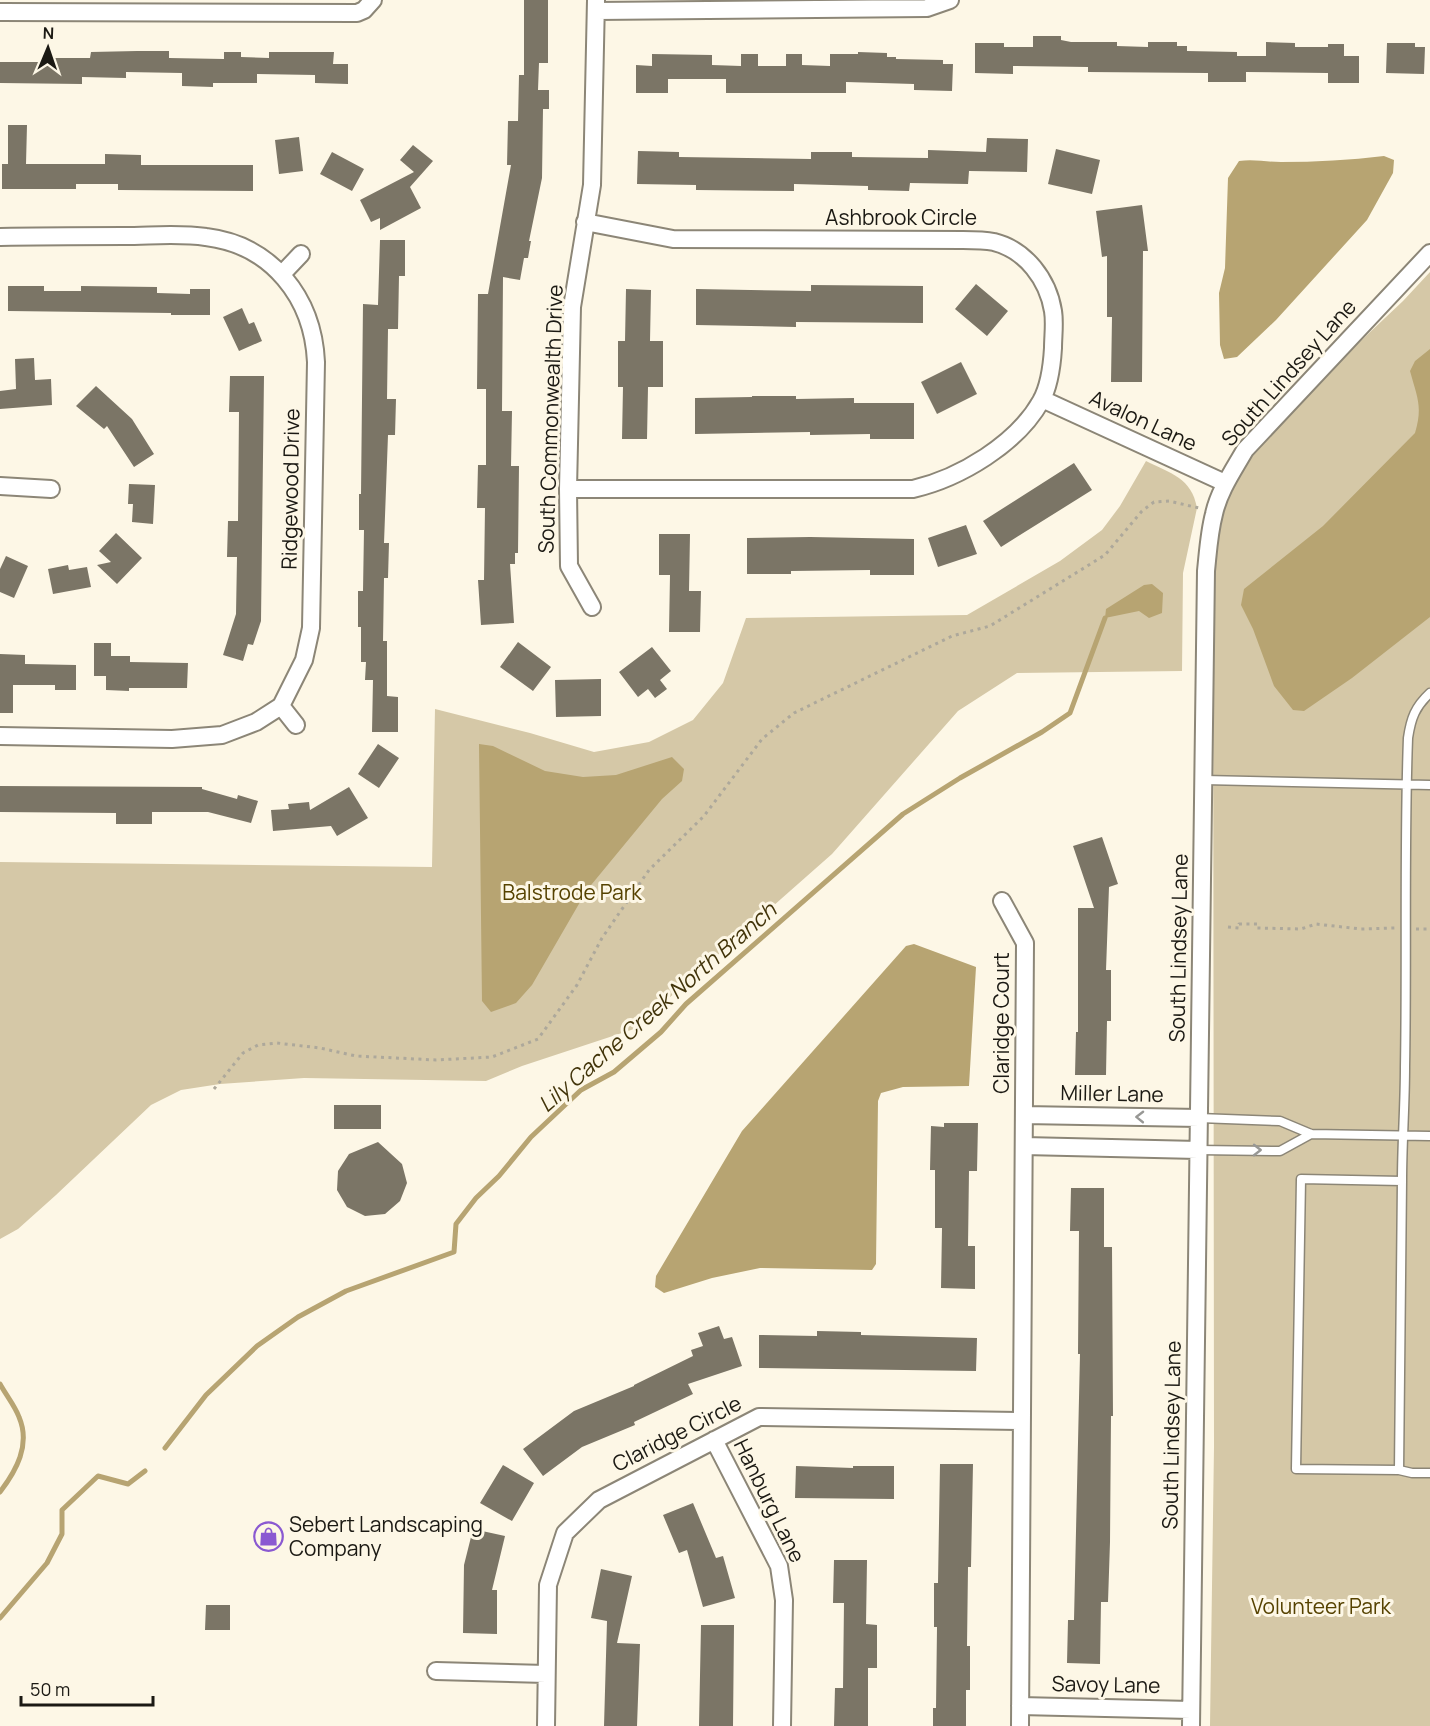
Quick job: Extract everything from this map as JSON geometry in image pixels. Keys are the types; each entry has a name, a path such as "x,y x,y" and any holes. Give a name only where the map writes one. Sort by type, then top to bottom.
{"street":[{"path":"0,12 357,13 364,10 373,0"},
{"path":"596,6 798,5 927,8 950,0"},
{"name":"South Commonwealth Drive","path":"592,606 569,566 568,489 572,307 592,185 596,6"},
{"name":"Ashbrook Circle","path":"568,489 913,489 945,479 1007,441 1030,418 1042,399 1051,366 1053,312 1041,278 1026,260 1010,248 995,242 981,240 673,239 585,222"},
{"name":"Ridgewood Drive","path":"0,237 204,236 244,247 257,254 282,274 298,295 307,315 315,346 311,628 304,660 281,706"},
{"name":"South Lindsey Lane","path":"1191,1718 1206,571 1214,512 1225,483 1245,450 1430,253"},
{"path":"282,274 301,254"},
{"name":"Avalon Lane","path":"1042,399 1135,444 1225,483"},
{"path":"0,486 51,489"},
{"path":"0,736 172,740 222,735 256,722 281,706 296,725"},
{"name":"Claridge Court","path":"1002,901 1025,943 1024,1115"},
{"path":"1020,1726 1024,1115"},
{"name":"Miller Lane","path":"1024,1115 1199,1118"},
{"path":"1024,1146 1198,1150"},
{"name":"Claridge Circle","path":"546,1726 548,1585 565,1533 599,1500 759,1417 1021,1421"},
{"name":"Hanburg Lane","path":"714,1440 779,1566 784,1600 782,1726"},
{"path":"436,1671 546,1674"},
{"name":"Savoy Lane","path":"1020,1706 1191,1718"}],"lane":[{"path":"1399,1470 1402,1136 1405,1067 1406,784 1411,718 1430,693"},
{"path":"1204,780 1430,785"},
{"path":"1199,1118 1280,1121 1311,1134 1430,1136"},
{"path":"1198,1150 1280,1151 1311,1134"},
{"path":"1402,1181 1302,1179 1296,1469 1399,1470 1430,1473"}],"path":[{"path":"214,1089 243,1053 258,1045 277,1043 320,1048 356,1056 436,1060 492,1057 538,1039 577,985 602,938 649,870 704,816 762,739 794,713 952,636 990,626 1105,555 1142,511 1154,502 1169,501 1214,512"},
{"path":"1228,927 1239,928 1239,924 1257,924 1257,928 1301,929 1316,924 1361,929 1430,929"}],"green space":[{"name":"Volunteer Park","path":"1430,272 1430,1726 1210,1726 1214,1447 1213,519 1245,450 1403,301"},
{"name":"Balstrode Park","path":"1146,461 1171,473 1185,483 1197,508 1183,573 1182,671 1017,673 958,711 832,854 634,1029 522,1066 486,1081 304,1078 220,1084 181,1090 151,1105 18,1229 0,1239 0,862 432,867 435,709 594,752 649,742 693,720 723,683 746,618 967,615 1060,561 1102,530 1120,506"}],"shaded area":[{"path":"1384,156 1394,160 1393,173 1367,220 1276,320 1237,357 1224,359 1220,345 1219,293 1225,268 1228,178 1239,161 1307,162"},
{"path":"1430,349 1430,617 1352,678 1304,711 1293,710 1274,686 1253,629 1241,605 1244,589 1323,526 1415,433 1419,408 1410,371 1415,361"},
{"path":"1152,584 1163,593 1162,613 1149,618 1139,611 1105,618 1106,609 1144,585"},
{"path":"479,744 493,746 545,771 583,777 616,775 672,757 684,769 682,781 662,799 587,890 532,985 516,1003 491,1012 482,1001"},
{"path":"914,944 976,967 969,1086 903,1087 881,1093 878,1101 876,1264 872,1270 760,1268 712,1278 664,1293 655,1287 656,1276 742,1131 906,946"}],"building":[{"path":"524,0 548,0 548,63 539,63 538,90 549,90 549,109 543,109 542,178 529,241 531,241 528,258 524,258 520,280 503,277 502,411 512,411 511,466 519,466 518,553 515,553 515,564 510,564 514,623 481,625 478,580 484,580 485,508 477,508 478,465 486,465 486,389 477,389 478,294 488,294 511,165 507,165 508,121 518,121 519,75 524,75"},
{"path":"1033,36 1061,36 1061,40 1071,42 1117,42 1117,46 1148,47 1148,42 1177,42 1177,46 1187,46 1187,51 1237,52 1237,56 1266,56 1266,42 1295,43 1295,47 1328,47 1328,44 1344,44 1344,56 1359,56 1359,83 1328,83 1328,73 1246,72 1246,82 1208,82 1208,73 1088,72 1088,67 1013,66 1013,74 975,73 975,43 1004,43 1004,47 1033,47"},
{"path":"1387,43 1415,43 1415,47 1425,47 1424,74 1386,73"},
{"path":"169,51 169,58 224,59 224,52 241,52 241,57 269,58 269,52 334,52 333,64 348,64 348,84 315,83 315,75 257,74 257,83 213,83 213,87 182,86 182,73 126,72 126,78 82,77 82,84 0,83 0,62 47,62 47,58 90,58 91,52"},
{"path":"858,52 887,53 887,57 896,57 896,59 943,60 943,64 953,64 952,91 914,90 914,84 846,82 846,93 726,93 726,79 668,79 668,93 636,93 636,65 652,66 652,54 712,55 712,65 741,66 741,54 758,54 758,66 786,66 786,54 802,54 802,65 830,66 830,54 858,54"},
{"path":"8,125 27,125 26,164 105,164 105,154 141,155 141,165 253,165 253,191 118,190 118,184 76,184 76,189 2,189 2,164 8,164"},
{"path":"299,137 303,171 279,174 275,140"},
{"path":"987,138 1028,139 1027,172 969,171 968,184 910,183 909,191 868,190 868,186 794,184 794,191 696,190 696,185 637,184 638,151 679,152 679,157 811,159 811,152 852,152 852,157 928,158 928,150 986,152"},
{"path":"413,145 433,161 410,187 421,208 380,230 380,218 371,222 360,200 414,172 400,160"},
{"path":"1056,149 1100,160 1092,194 1048,184"},
{"path":"332,152 364,169 352,191 320,174"},
{"path":"1142,205 1148,251 1143,251 1142,382 1111,382 1112,317 1107,317 1107,256 1102,257 1096,211"},
{"path":"380,240 405,240 405,276 399,276 398,329 388,329 387,399 396,399 395,435 388,435 384,543 389,543 388,578 384,578 383,641 387,641 387,696 398,697 398,732 372,732 373,680 365,680 366,662 361,662 361,627 358,627 358,591 363,591 364,530 359,530 363,304 378,305"},
{"path":"976,284 1008,311 987,336 955,309"},
{"path":"811,285 923,286 923,323 796,322 796,327 696,325 696,289 811,291"},
{"path":"8,286 44,286 44,291 81,291 81,286 157,287 157,293 190,294 190,289 210,289 210,315 8,311"},
{"path":"626,289 651,290 650,341 663,341 663,387 648,387 647,439 622,439 623,387 618,387 618,341 625,341"},
{"path":"242,308 249,324 254,322 262,341 239,351 223,317"},
{"path":"34,358 35,380 51,379 52,405 0,409 0,391 16,389 15,359"},
{"path":"961,362 977,394 937,414 921,382"},
{"path":"230,376 264,376 261,621 253,645 248,644 243,661 223,655 236,614 237,557 227,557 228,521 238,521 239,412 229,412"},
{"path":"96,386 132,419 154,454 134,467 107,426 104,429 76,406"},
{"path":"796,396 796,399 854,398 854,403 914,403 914,439 870,439 870,434 810,435 810,432 695,434 695,398"},
{"path":"1074,463 1092,490 1001,547 983,521"},
{"path":"129,484 155,485 153,524 132,522 133,504 128,504"},
{"path":"966,525 977,554 938,567 928,538"},
{"path":"116,533 142,558 117,584 97,565 111,562 99,551"},
{"path":"659,534 690,534 689,591 701,591 700,632 669,632 670,575 659,575"},
{"path":"747,538 914,539 914,575 870,575 870,570 747,574"},
{"path":"6,556 28,566 14,598 0,592 0,569"},
{"path":"68,565 69,570 87,567 91,587 53,594 48,569"},
{"path":"518,642 551,667 533,691 500,667"},
{"path":"94,643 111,643 111,656 130,656 130,662 188,663 187,688 106,690 106,676 94,676"},
{"path":"652,647 671,671 660,680 667,689 655,698 648,689 638,697 619,672"},
{"path":"0,654 25,655 25,664 76,665 76,690 55,690 55,685 13,685 13,713 0,713"},
{"path":"601,679 601,716 556,717 555,680"},
{"path":"378,744 399,758 379,788 358,774"},
{"path":"0,786 202,787 202,789 237,799 238,795 258,801 251,823 208,812 152,812 152,824 116,824 116,813 0,812"},
{"path":"349,787 368,818 337,836 331,826 273,831 271,810 289,809 288,804 309,802 310,810"},
{"path":"1102,837 1118,884 1109,887 1106,970 1111,970 1111,1021 1107,1021 1106,1075 1075,1075 1076,1032 1078,1032 1078,908 1094,908 1073,846"},
{"path":"334,1105 381,1105 381,1129 334,1129"},
{"path":"944,1123 978,1123 977,1171 969,1171 968,1246 975,1246 975,1289 941,1288 942,1228 935,1228 935,1170 930,1170 931,1126 944,1127"},
{"path":"378,1142 402,1164 407,1183 400,1201 385,1214 365,1216 347,1207 337,1190 338,1171 349,1154"},
{"path":"1071,1188 1104,1188 1104,1247 1112,1247 1113,1416 1111,1416 1110,1542 1108,1602 1101,1602 1100,1664 1067,1663 1068,1620 1074,1620 1080,1354 1078,1354 1079,1231 1070,1231"},
{"path":"719,1326 724,1339 732,1337 742,1366 688,1384 693,1394 634,1422 635,1425 582,1447 543,1476 523,1449 574,1411 634,1386 693,1356 691,1350 703,1346 698,1333"},
{"path":"817,1331 861,1332 861,1335 977,1338 976,1371 759,1368 759,1335 817,1336"},
{"path":"940,1464 973,1464 971,1567 968,1567 967,1646 970,1646 970,1690 966,1690 966,1726 933,1726 933,1708 936,1708 937,1627 934,1627 934,1583 938,1583"},
{"path":"503,1465 534,1483 512,1521 480,1503"},
{"path":"796,1466 853,1468 853,1466 894,1466 894,1499 795,1498"},
{"path":"693,1503 716,1558 723,1556 735,1598 703,1607 687,1550 679,1553 663,1515"},
{"path":"473,1529 505,1536 492,1590 497,1590 497,1634 463,1633 464,1565"},
{"path":"834,1560 867,1560 866,1624 877,1625 877,1668 868,1668 868,1726 834,1726 835,1688 843,1688 844,1603 833,1603"},
{"path":"601,1569 632,1576 617,1643 640,1644 637,1726 604,1726 607,1621 591,1618"},
{"path":"206,1605 230,1605 230,1630 205,1630"},
{"path":"701,1625 734,1625 733,1726 699,1726"}],"waterway":[{"name":"Lily Cache Creek North Branch","path":"165,1448 206,1395 257,1346 298,1317 346,1291 454,1252 456,1224 476,1198 499,1176 531,1137 581,1090 614,1072 661,1032 686,1004 903,814 1070,713 1105,618"},
{"path":"0,1384 17,1413 23,1438 20,1457 0,1492"},
{"name":"Lily Cache Creek North Branch","path":"0,1618 47,1563 62,1534 62,1510 98,1476 128,1484 145,1471"}],"place":[{"name":"Sebert Landscaping Company","path":"268,1537"}]}
